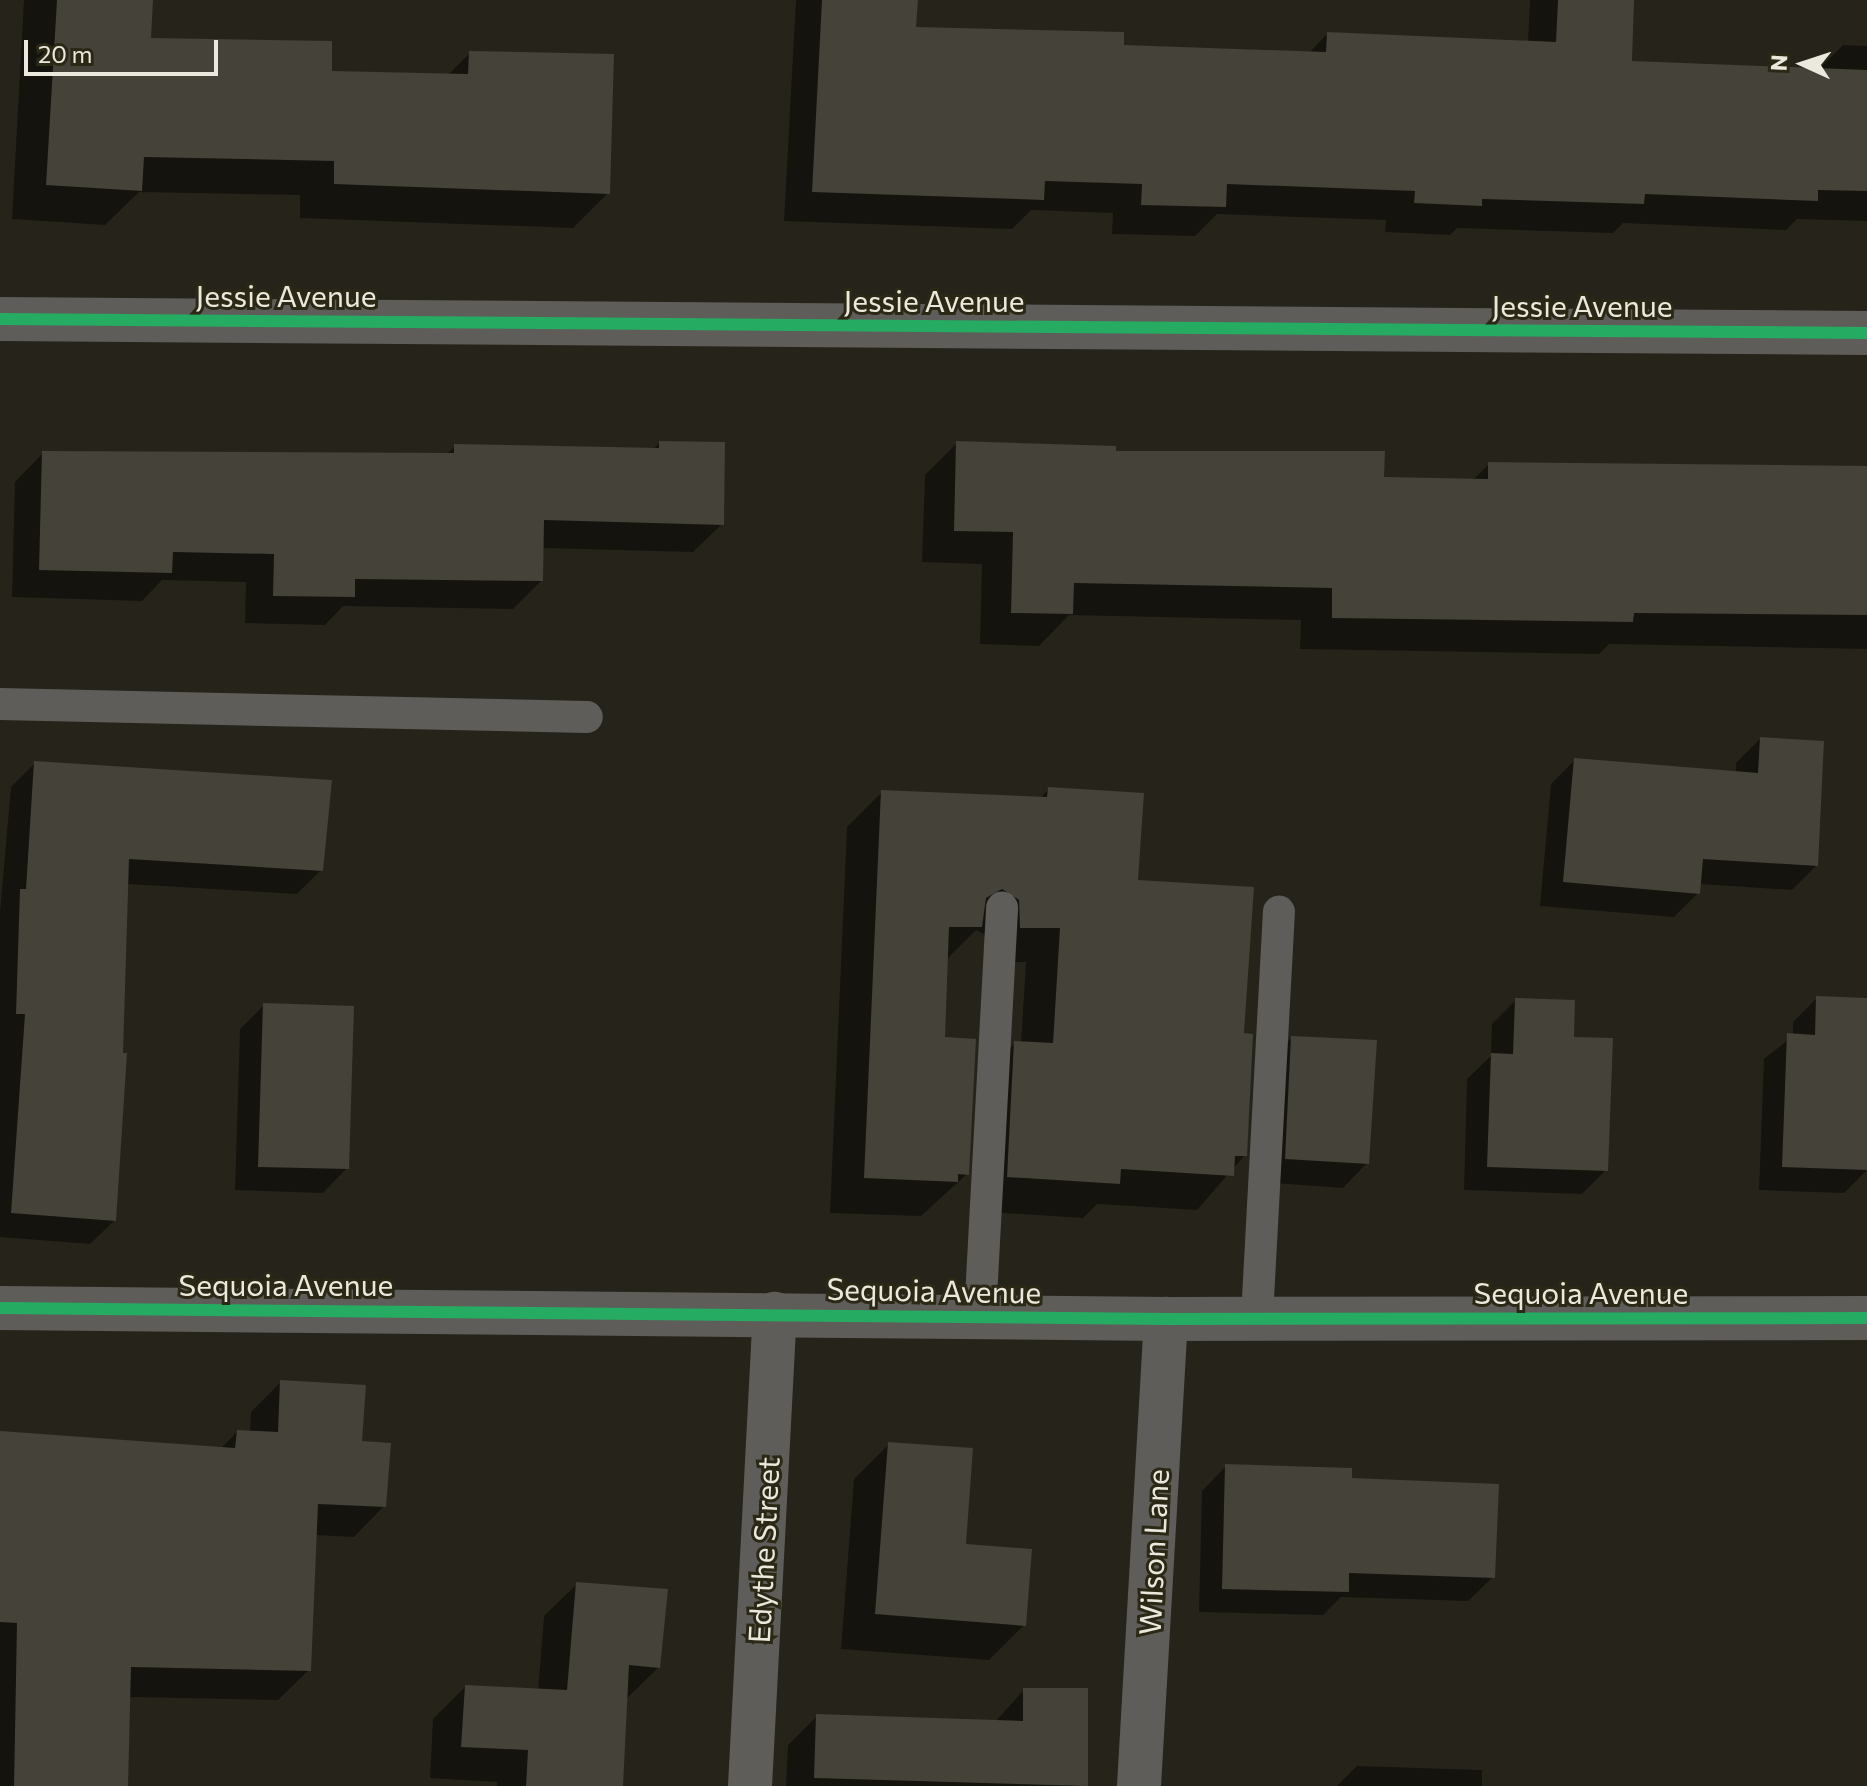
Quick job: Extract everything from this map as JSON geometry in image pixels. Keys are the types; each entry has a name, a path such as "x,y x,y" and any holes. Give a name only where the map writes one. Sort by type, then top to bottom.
{"street":[{"name":"Jessie Avenue","path":"0,319 1867,333"},
{"name":"Sequoia Avenue","path":"0,1308 1166,1319 1867,1318"},
{"name":"Edythe Street","path":"750,1786 775,1314"},
{"name":"Wilson Lane","path":"1139,1786 1166,1319"}],"lane":[{"path":"0,704 587,717"},
{"path":"980,1316 1002,908"},
{"path":"1257,1317 1279,912"}],"building":[{"path":"57,0 153,0 151,38 332,41 332,71 468,74 469,51 614,54 610,194 334,184 334,161 144,157 142,191 46,185"},
{"path":"822,0 918,0 916,27 1124,32 1124,45 1326,52 1327,32 1556,42 1558,0 1634,0 1632,61 1867,70 1867,191 1818,190 1818,201 1645,194 1644,204 1482,199 1482,206 1414,203 1415,191 1227,184 1226,207 1141,205 1142,184 1045,181 1044,200 812,192"},
{"path":"659,441 725,442 724,525 544,520 543,581 355,579 355,597 273,596 274,554 173,552 172,573 39,570 42,451 454,453 454,444 659,448"},
{"path":"956,441 1116,446 1116,451 1385,451 1384,477 1488,479 1488,462 1867,466 1867,615 1634,613 1633,622 1332,618 1332,588 1074,583 1073,614 1011,613 1013,532 954,531"},
{"path":"1760,737 1824,741 1818,866 1703,859 1700,894 1563,882 1574,758 1758,773"},
{"path":"34,761 332,780 323,871 129,859 123,1053 127,1053 116,1221 11,1213 25,1014 16,1014 20,889 26,889"},
{"path":"1048,787 1144,793 1138,880 1254,887 1244,1033 1253,1034 1247,1156 1235,1156 1234,1176 1121,1169 1120,1184 1007,1177 1014,1041 1053,1043 1060,928 1020,928 1019,900 1002,889 986,898 982,927 949,927 945,1037 976,1039 969,1175 958,1174 958,1182 864,1178 881,790 1047,797"},
{"path":"1816,996 1867,998 1867,1170 1782,1167 1787,1033 1815,1035"},
{"path":"1515,998 1575,1000 1574,1037 1613,1038 1608,1171 1487,1167 1491,1053 1513,1054"},
{"path":"263,1003 354,1006 349,1169 258,1167"},
{"path":"1291,1036 1377,1040 1369,1164 1285,1159"},
{"path":"280,1380 366,1385 362,1441 391,1443 386,1507 318,1504 311,1671 131,1667 128,1786 14,1786 17,1623 0,1622 0,1431 235,1448 237,1430 278,1432"},
{"path":"888,1442 973,1448 966,1544 1032,1549 1026,1626 875,1614"},
{"path":"1225,1464 1352,1468 1352,1478 1499,1484 1495,1578 1349,1573 1349,1592 1222,1589"},
{"path":"576,1582 668,1589 660,1668 629,1665 623,1786 526,1786 528,1750 461,1747 465,1685 567,1690"},
{"path":"1023,1688 1088,1688 1088,1786 814,1778 816,1714 1023,1721"}],"cycle path":[{"path":"0,319 1867,333"},
{"path":"0,1308 1166,1319 1867,1318"}]}
